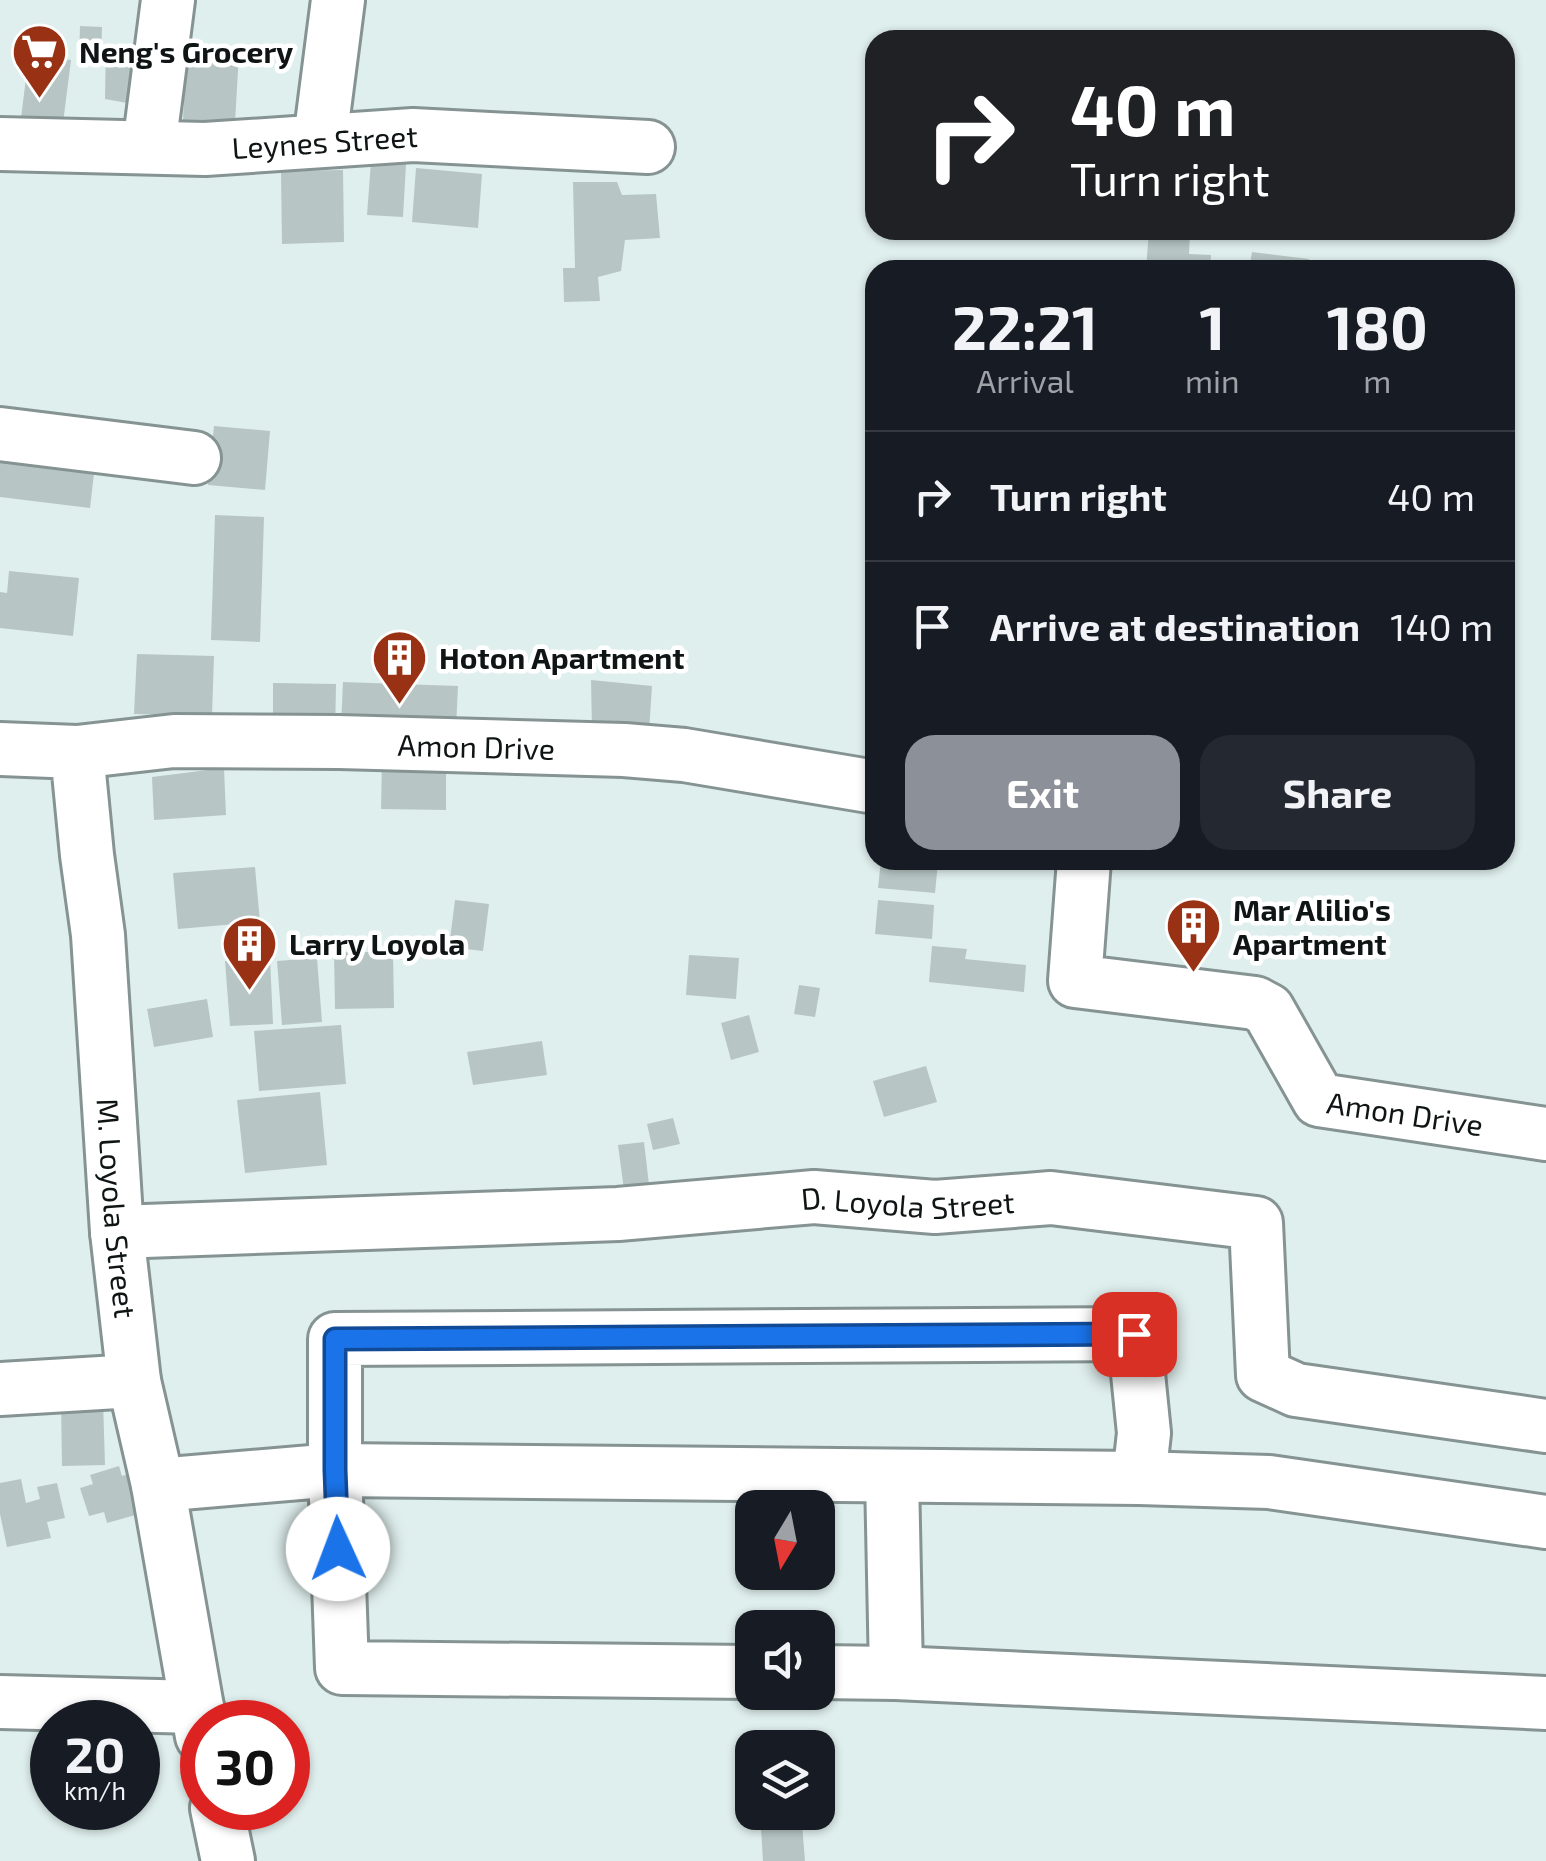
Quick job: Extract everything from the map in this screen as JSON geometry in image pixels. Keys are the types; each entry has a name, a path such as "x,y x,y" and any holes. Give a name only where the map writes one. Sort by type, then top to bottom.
{"street":[{"path":"149,148 168,0"},
{"path":"320,140 338,0"},
{"name":"Leynes Street","path":"0,144 206,149 413,135 648,147"},
{"path":"0,434 194,458"},
{"name":"Amon Drive","path":"77,752 174,742 624,750 684,755 865,786"},
{"path":"0,749 77,752"},
{"name":"M. Loyola Street","path":"77,752 98,935 117,1232 134,1382 158,1486 196,1700"},
{"name":"Amon Drive","path":"1083,870 1076,981 1255,1003 1268,1010 1318,1100 1546,1134"},
{"name":"D. Loyola Street","path":"117,1232 618,1214 814,1197 935,1207 1050,1198 1256,1223 1263,1375 1296,1390 1546,1426"},
{"path":"735,1672 342,1668 335,1339 1134,1334 1144,1433 1139,1478"},
{"path":"0,1389 134,1382"},
{"path":"158,1486 335,1470 1139,1478 1270,1482 1546,1522"},
{"path":"892,1476 896,1673"},
{"path":"835,1672 1546,1702"},
{"path":"0,1702 180,1720"},
{"path":"222,1830 228,1861"}],"building":[{"path":"80,26 102,27 101,61 79,60"},
{"path":"106,45 142,51 144,106 105,99"},
{"path":"186,50 239,53 235,123 183,120"},
{"path":"29,54 71,60 63,123 21,118"},
{"path":"371,162 406,164 403,217 367,215"},
{"path":"416,168 482,174 478,228 412,222"},
{"path":"343,170 344,242 282,244 281,171"},
{"path":"573,182 617,182 622,195 656,194 660,238 625,240 621,271 598,277 600,301 564,302 563,268 575,268"},
{"path":"1148,240 1190,240 1189,254 1211,255 1211,260 1147,260"},
{"path":"1252,252 1309,259 1309,260 1251,260"},
{"path":"214,426 270,431 265,490 208,485"},
{"path":"0,445 96,456 90,508 0,497"},
{"path":"215,515 264,517 260,642 211,640"},
{"path":"9,571 79,578 73,636 0,628 0,592 7,593"},
{"path":"137,654 214,656 212,716 134,714"},
{"path":"591,680 652,686 649,732 592,730"},
{"name":"Hoton Apartment","path":"343,682 458,686 456,728 341,726"},
{"path":"273,683 336,684 335,737 273,736"},
{"path":"382,760 446,761 446,810 381,809"},
{"path":"224,768 226,815 154,820 152,777"},
{"path":"255,867 260,922 178,929 173,873"},
{"path":"880,870 937,870 935,893 878,888"},
{"path":"455,900 489,904 483,951 449,947"},
{"path":"878,900 934,905 932,939 875,934"},
{"path":"932,946 967,949 965,959 1026,965 1024,992 929,982"},
{"path":"334,952 393,952 394,1008 335,1009"},
{"path":"689,955 739,958 736,999 686,995"},
{"name":"Larry Loyola","path":"270,958 273,1024 230,1026 225,961"},
{"path":"317,958 322,1022 282,1025 277,961"},
{"path":"799,985 820,988 815,1017 794,1014"},
{"path":"207,999 213,1037 154,1047 147,1009"},
{"path":"749,1015 759,1052 731,1060 721,1023"},
{"path":"341,1025 346,1084 259,1091 254,1031"},
{"path":"542,1041 547,1075 473,1085 467,1052"},
{"path":"926,1066 937,1102 884,1117 873,1081"},
{"path":"320,1092 327,1165 245,1173 237,1100"},
{"path":"673,1118 680,1144 653,1150 647,1124"},
{"path":"644,1142 651,1202 626,1205 618,1145"},
{"path":"103,1401 105,1465 62,1466 61,1402"},
{"path":"119,1466 122,1476 134,1472 139,1514 107,1523 104,1512 89,1516 80,1488 93,1484 90,1475"},
{"path":"21,1479 26,1503 40,1499 37,1487 57,1483 65,1518 47,1522 51,1538 7,1547 0,1514 0,1483"},
{"path":"761,1830 802,1830 805,1861 763,1861"}],"place":[{"name":"Neng's Grocery","path":"40,100"},
{"name":"Hoton Apartment","path":"400,706"},
{"name":"Mar Alilio's Apartment","path":"1194,975"},
{"name":"Larry Loyola","path":"250,992"}],"route":[{"path":"338,1549 335,1339 1134,1334"}]}
